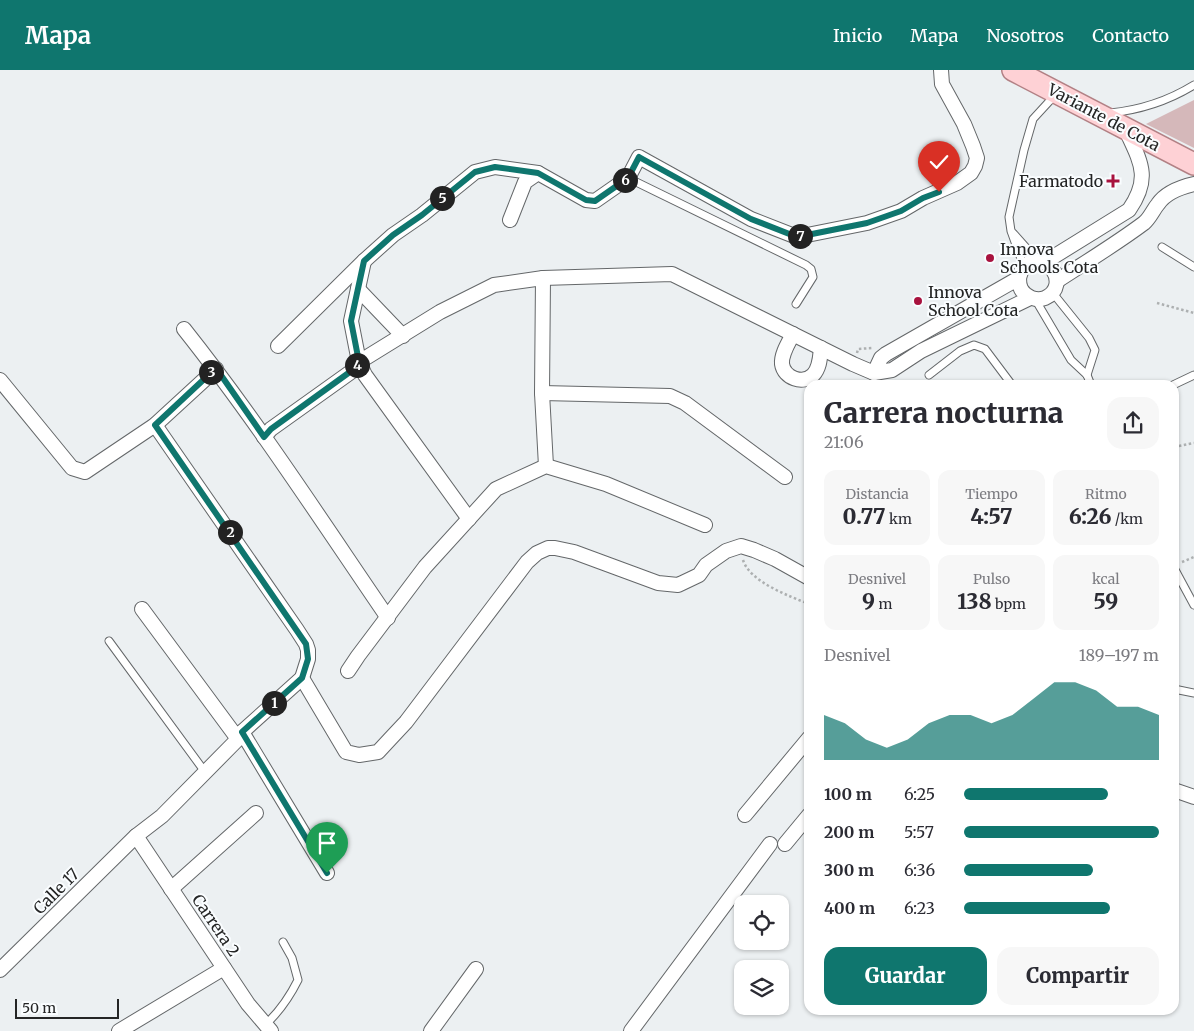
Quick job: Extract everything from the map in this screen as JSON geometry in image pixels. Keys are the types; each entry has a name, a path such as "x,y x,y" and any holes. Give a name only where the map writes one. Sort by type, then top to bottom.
{"main road":[{"name":"Variante de Cota","path":"1013,70 1194,164"}],"street":[{"path":"278,346 393,235 422,215 475,172 495,167 538,173 586,200 595,201 628,178 639,157 751,219 797,237 867,223 901,211 923,198 957,183 971,173 975,166 977,158 973,146 964,124 942,84 941,70"},
{"path":"877,379 881,358 886,354 1129,210 1138,197 1142,183 1140,163 1125,128"},
{"path":"510,220 525,182 538,173"},
{"path":"877,379 921,352 1032,298 1045,298 1054,287 1147,221 1159,202 1169,194 1179,188 1194,184"},
{"path":"364,261 351,321 359,362 365,375 469,519"},
{"path":"1030,267 1054,270 1054,287"},
{"path":"1030,267 1021,290 1032,298"},
{"path":"264,437 271,429 354,369 359,362 440,312 494,285 543,278 672,274 821,348 877,379"},
{"path":"543,278 542,393 546,466"},
{"path":"358,290 403,336"},
{"path":"184,329 216,368 388,618"},
{"path":"793,334 784,353 782,363 786,373 794,379 805,379 814,374 819,365 821,348"},
{"path":"0,380 72,468 85,472 155,425 216,368"},
{"path":"542,393 670,396 691,408 785,477"},
{"path":"155,425 306,644 308,659 302,678 346,752 359,755 378,752 406,722 527,562 536,553 548,548 574,552 658,583 678,585 699,575 706,565 726,551 741,546 775,559 804,575"},
{"path":"348,671 425,568 496,489 546,466 606,484 705,525"},
{"path":"142,609 240,736 327,873"},
{"name":"Calle 17","path":"0,970 136,836 162,816 240,736 302,678"},
{"path":"745,815 804,744"},
{"path":"1179,792 1194,797"},
{"path":"170,888 256,813"},
{"path":"785,844 804,821"},
{"name":"Carrera 2","path":"136,836 248,1004 269,1028"},
{"path":"631,1031 770,844"},
{"path":"119,1031 224,968"},
{"path":"431,1031 476,969"}],"lane":[{"path":"1098,114 1126,112 1152,105 1178,95 1194,85"},
{"path":"1030,267 1011,231 1009,217 1033,120 1058,93"},
{"path":"628,178 806,265 813,277 796,304"},
{"path":"1011,231 1030,252 1030,267"},
{"path":"1162,248 1194,267"},
{"path":"1054,287 1089,338 1095,350 1087,375"},
{"path":"1032,298 1071,360 1087,375 1090,380"},
{"path":"929,375 960,351 974,346 984,349 1008,380"},
{"path":"1179,382 1194,375"},
{"path":"1179,577 1194,605"},
{"path":"109,641 205,772"},
{"path":"1179,690 1194,693"},
{"path":"269,1028 289,999 298,980 292,958 283,942"}],"path":[{"path":"1157,303 1194,313"},
{"path":"1179,446 1194,443"},
{"path":"741,546 744,564 757,578 766,585 804,602"},
{"path":"1180,563 1194,557"}],"shaded area":[{"path":"1194,100 1194,148 1146,124"}],"place":[{"name":"Farmatodo","path":"1113,181"},
{"name":"Innova Schools Cota","path":"990,258"},
{"name":"Innova School Cota","path":"918,301"}],"route":[{"path":"327,873 242,732 302,678 308,659 306,644 290,618 155,425 216,368 264,437 271,429 354,369 359,362 351,321 364,261 393,235 422,215 475,172 495,167 538,173 586,200 595,201 628,178 639,157 751,219 797,237 867,223 901,211 923,198 939,192"}]}
